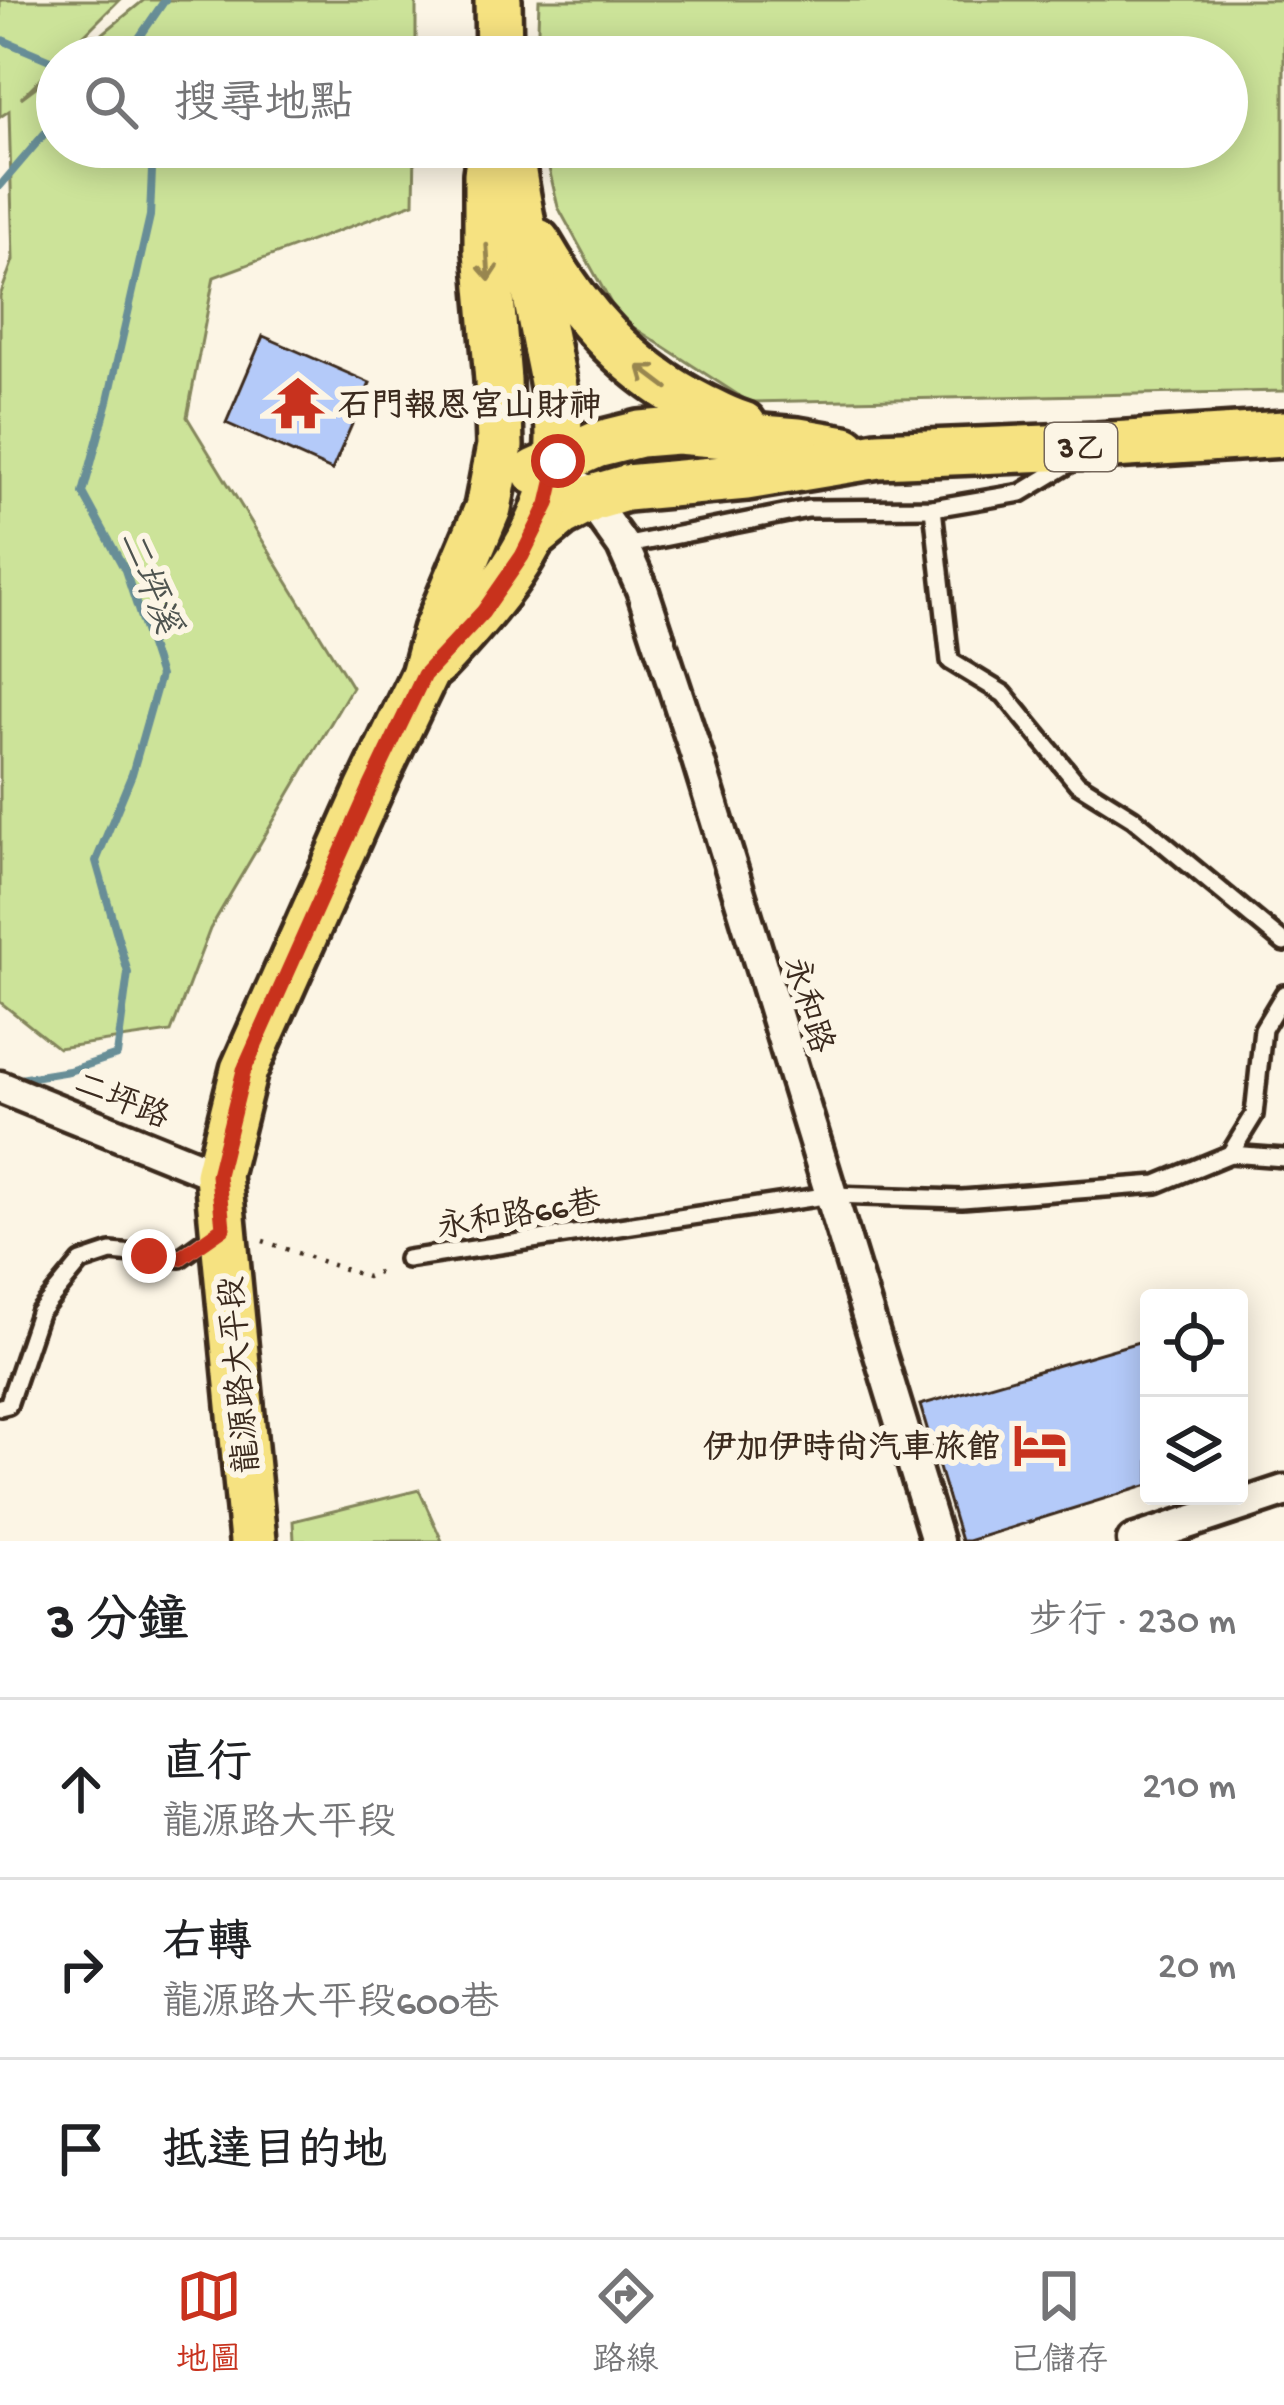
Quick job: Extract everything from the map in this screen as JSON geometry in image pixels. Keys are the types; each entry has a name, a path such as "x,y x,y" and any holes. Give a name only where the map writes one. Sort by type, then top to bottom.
{"main road":[{"path":"498,0 499,36"},
{"name":"龍源路大平段","path":"253,1541 218,1175 244,1070 424,675 436,631 488,508 500,446 487,251 487,174 494,168"},
{"name":"龍源路大平段","path":"424,675 483,612 532,538 548,504 558,461 556,405 507,168"},
{"name":"3乙","path":"509,168 538,244 574,301 619,351 673,392 733,422 798,441"},
{"name":"龍源路大平段","path":"498,380 509,413 529,441 558,461"},
{"name":"3乙","path":"558,461 596,445 677,431 798,441 878,454"},
{"name":"3乙","path":"592,498 626,488 766,475 878,454 1284,434"},
{"path":"488,508 525,478 558,461"},
{"name":"3乙","path":"558,461 610,479 665,483"},
{"path":"532,538 561,514 592,498"}],"street":[{"name":"永和路","path":"558,461 592,498 623,545 642,589 937,1541"},
{"name":"二坪路","path":"0,1087 218,1175"},
{"path":"1133,1541 1284,1491"}],"lane":[{"path":"623,545 808,509 933,508 1021,493 1097,446"},
{"path":"933,508 950,661 1004,694 1076,783 1133,818 1284,943"},
{"path":"1284,994 1277,1020 1262,1029 1254,1115 1230,1154 1284,1158"},
{"name":"永和路66巷","path":"407,1259 831,1195 962,1199 1157,1184 1230,1154"},
{"path":"0,1407 8,1405 39,1313 81,1262 111,1252 180,1258 223,1228"}],"path":[{"name":"永和路66巷","path":"223,1228 367,1277 407,1259"}],"green space":[{"path":"0,0 119,0 83,36 36,36 36,83 21,98 36,87 36,168 415,168 414,203 214,277 187,417 352,687 210,929 171,1032 58,1048 0,1002 0,296 13,260 9,111 0,117"},
{"path":"144,0 416,0 416,36 100,36"},
{"path":"539,0 1284,0 1284,391 749,402 619,318 558,207 549,168 1248,168 1248,36 538,36"},
{"path":"419,1490 442,1541 294,1541 293,1521"}],"building":[{"name":"石門報恩宮山財神","path":"263,336 370,383 332,470 226,423"},
{"name":"伊加伊時尚汽車旅館","path":"1140,1342 1140,1488 961,1541 920,1405"}],"waterway":[{"name":"二坪溪","path":"140,36 165,0"},
{"path":"0,39 36,54"},
{"path":"0,186 36,144"},
{"name":"二坪溪","path":"14,1080 69,1071 117,1055 128,973 96,861 132,774 160,676 125,570 83,493 150,216 152,168"}],"place":[{"name":"石門報恩宮山財神","path":"298,403"},
{"name":"伊加伊時尚汽車旅館","path":"1040,1445"}],"route":[{"path":"149,1256 180,1258 223,1228 218,1175 244,1070 424,675 483,612 522,556 548,504 558,461"}]}
